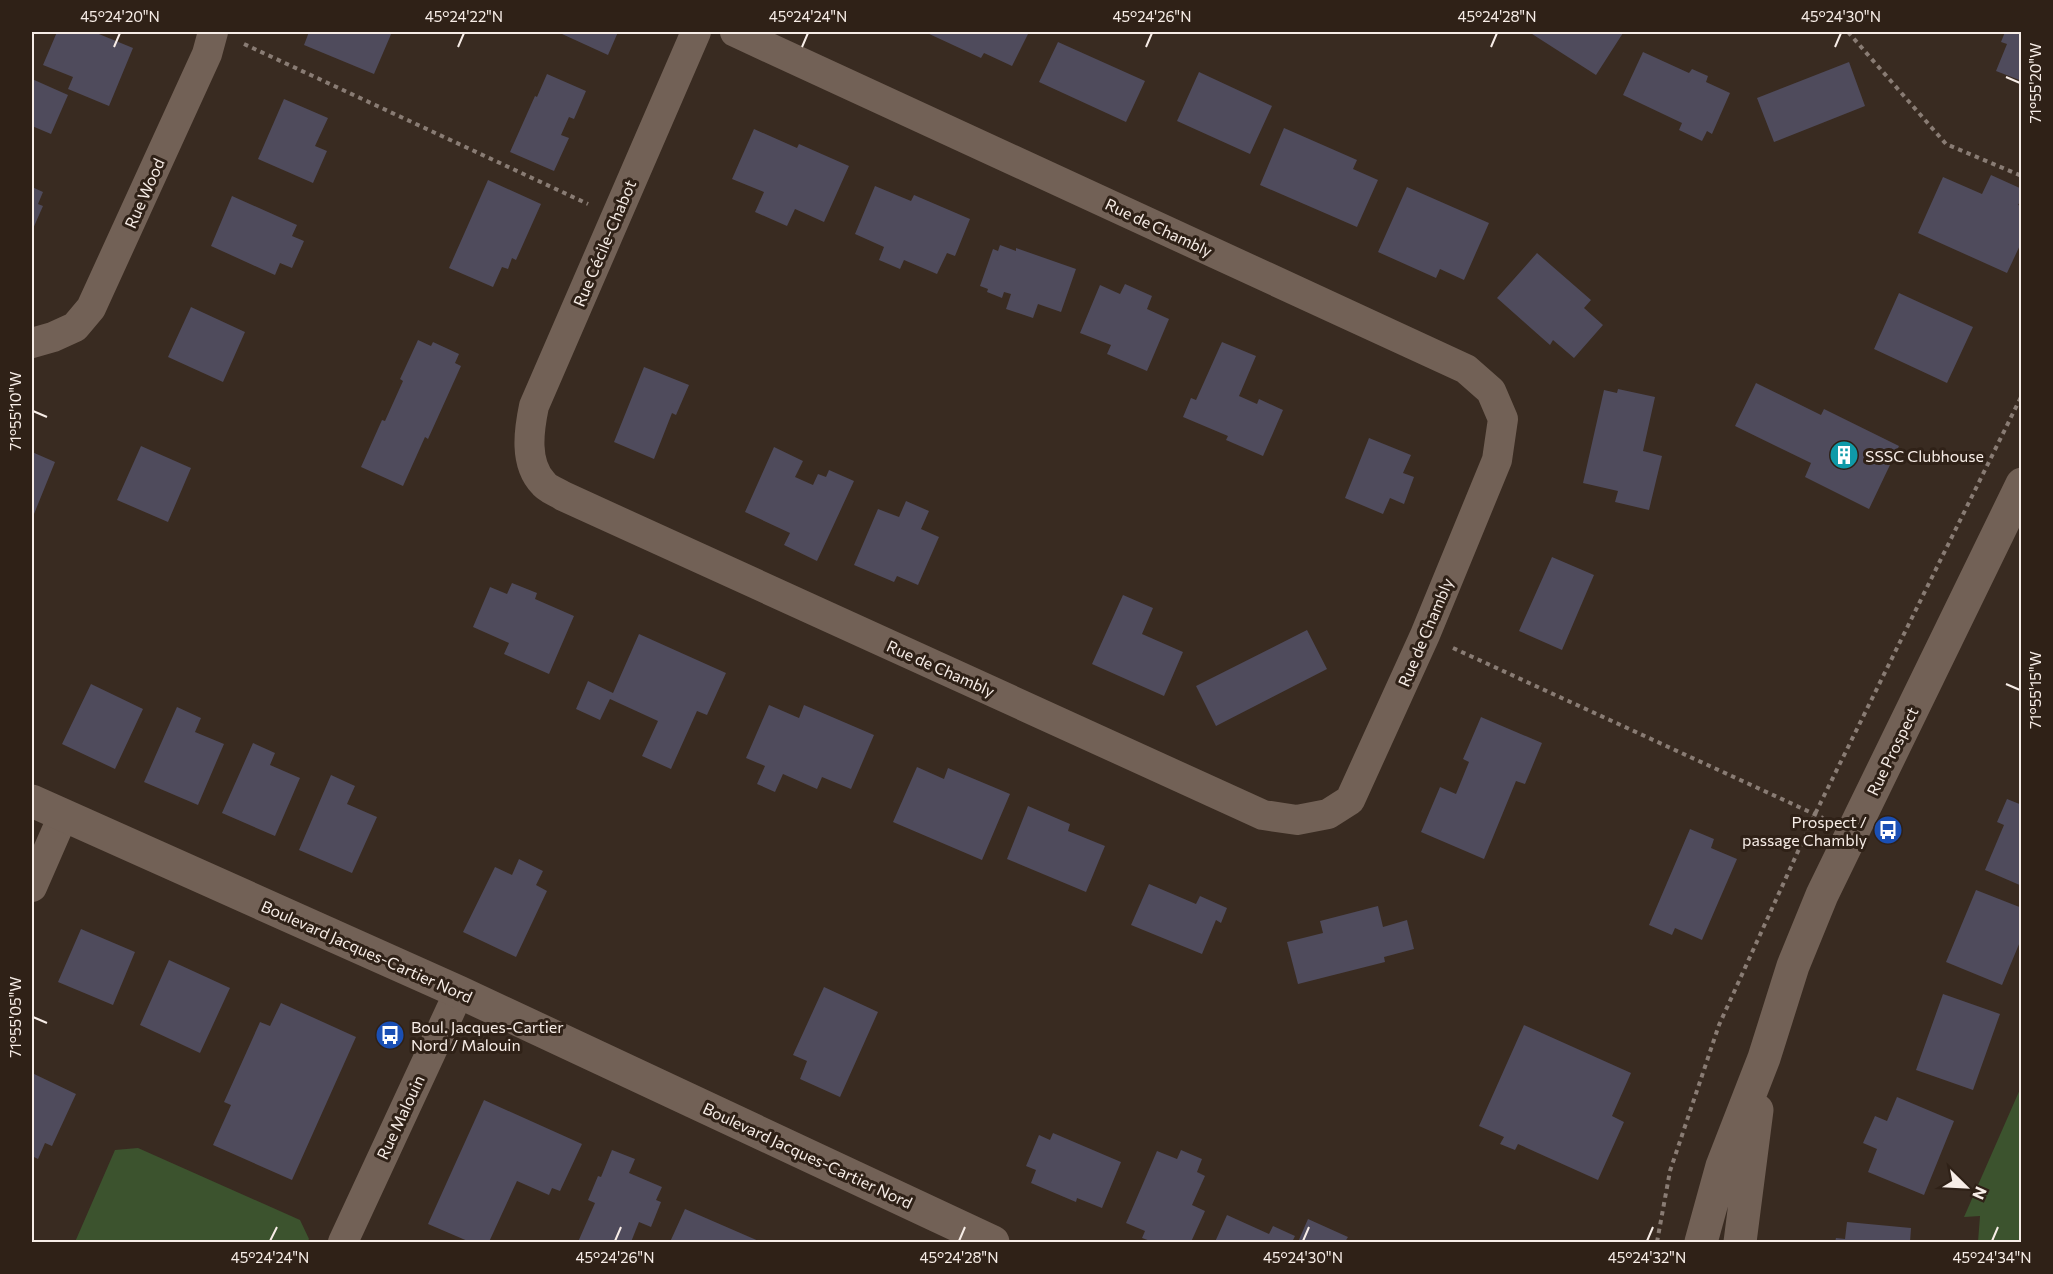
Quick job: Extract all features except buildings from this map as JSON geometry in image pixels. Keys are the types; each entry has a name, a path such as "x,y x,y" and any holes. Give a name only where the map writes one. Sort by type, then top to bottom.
{"street":[{"name":"Rue Cécile-Chabot","path":"531,460 530,427 534,406 696,32"},
{"name":"Rue de Chambly","path":"531,460 543,484 563,496 1263,815 1297,820 1328,814 1350,800 1425,635 1497,460 1503,419 1491,391 1466,369 735,32"},
{"name":"Rue Wood","path":"42,340 75,327 91,308 207,54 225,36"},
{"name":"Rue Prospect","path":"1701,1242 1722,1166 1764,1058 1792,966 1822,896 2022,484"},
{"name":"Boulevard Jacques-Cartier Nord","path":"32,801 459,992 993,1242"},
{"path":"32,887 63,816"},
{"name":"Rue Malouin","path":"343,1242 459,992"},
{"name":"Rue Prospect","path":"1740,1242 1764,1058"}],"path":[{"path":"1848,32 1946,144 2022,176"},
{"path":"225,36 615,217"},
{"path":"1425,635 1853,832"}],"green space":[{"path":"2021,1087 2021,1242 1978,1242 1980,1216 1964,1217"},
{"path":"138,1148 300,1220 309,1239 307,1242 75,1242 115,1150"}],"place":[{"name":"SSSC Clubhouse","path":"1844,455"},
{"name":"Prospect / passage Chambly","path":"1888,830"},
{"name":"Boul. Jacques-Cartier Nord / Malouin","path":"390,1035"}]}
